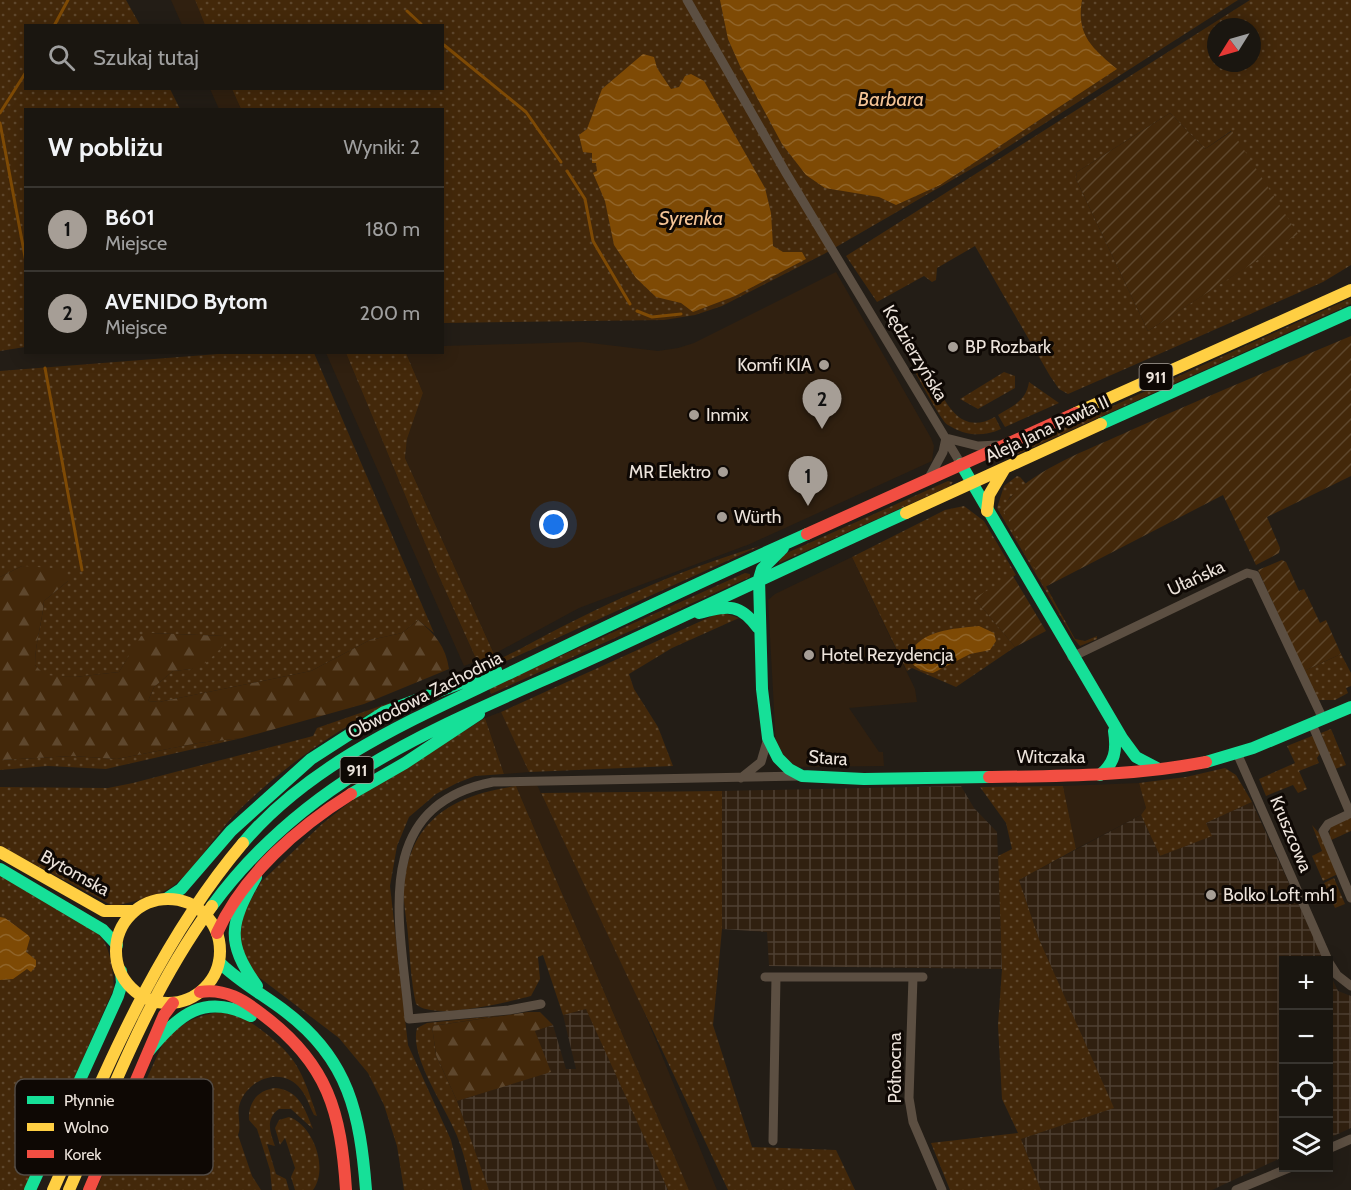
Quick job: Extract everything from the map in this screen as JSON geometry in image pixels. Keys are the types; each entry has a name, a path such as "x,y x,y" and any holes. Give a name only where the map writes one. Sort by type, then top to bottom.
{"main road":[{"name":"Aleja Jana Pawła II","path":"808,534 928,478 1351,290"},
{"name":"Aleja Jana Pawła II","path":"759,579 1351,312"},
{"name":"Kędzierzyńska","path":"961,464 971,485 1113,724 1136,758 1144,765 1164,770"},
{"path":"987,511 989,495 1005,468"},
{"path":"759,579 770,559 808,534"},
{"name":"Obwodowa Zachodnia","path":"102,1079 161,955 217,874 249,836 274,812 346,756 391,729 575,639 808,534"},
{"name":"Obwodowa Zachodnia","path":"118,1079 171,968 201,920 231,882 286,824 363,765 459,715 508,696 759,579"},
{"name":"Stara","path":"759,579 759,629 768,738 778,758 789,769 802,776 897,778 977,775"},
{"path":"678,617 727,605 736,607 752,619 759,629"},
{"path":"166,899 181,889 231,831 276,788 311,759 374,717 575,639"},
{"path":"200,992 215,974 219,962 218,933 228,908 303,831 349,795 414,757 508,696"},
{"name":"Witczaka","path":"977,775 1100,775 1164,770 1237,753 1351,707"},
{"name":"Kędzierzyńska","path":"1100,775 1109,768 1117,753 1113,724"},
{"name":"Bytomska","path":"0,852 104,911 124,913 135,911"},
{"name":"Bytomska","path":"0,869 103,930 117,945"},
{"path":"256,877 236,914 233,944 242,967 265,996"},
{"path":"80,1079 118,996 122,983 117,945 123,926 135,911 150,902 166,899 177,900 198,908 206,915 218,933"},
{"path":"219,962 234,977 297,1019 320,1040 342,1071 357,1114 366,1190"},
{"path":"120,969 130,986 145,997 173,1003"},
{"path":"137,1079 164,1015 173,1003 200,992 219,990 239,999 292,1037 314,1063 328,1087 339,1116 346,1190"},
{"path":"149,1051 168,1027 183,1015 206,1006 225,1006 247,1014 268,1026 314,1063"},
{"path":"30,1190 37,1175"},
{"name":"Obwodowa Zachodnia","path":"53,1190 60,1175"},
{"name":"Obwodowa Zachodnia","path":"69,1190 76,1175"},
{"path":"89,1190 95,1175"}],"street":[{"name":"Kędzierzyńska","path":"687,0 786,173 961,464"},
{"path":"928,478 937,468 946,438 978,446 1003,445"},
{"name":"Ułańska","path":"1072,657 1247,573 1255,575 1317,721"},
{"path":"1317,721 1350,813 1328,824 1323,831 1351,898"},
{"path":"741,778 761,762 768,738"},
{"name":"Kruszcowa","path":"1237,753 1326,956"},
{"path":"542,1004 509,1010 409,1019 399,897 401,864 412,834 429,813 447,798 472,786 493,782 802,776"},
{"name":"Kruszcowa","path":"1333,969 1351,986"},
{"path":"765,977 923,977"},
{"path":"773,1141 776,977"},
{"name":"Północna","path":"913,977 909,1098 913,1122 942,1190"},
{"path":"1333,1147 1351,1139"},
{"path":"1236,1190 1279,1171"}],"shaded area":[{"path":"171,0 195,0 205,24 182,24"},
{"path":"210,90 232,90 241,108 219,108"},
{"path":"836,272 931,438 934,446 932,461 750,544 579,608 494,654 405,458 407,439 423,393 406,354 444,354 444,346 582,342 658,351 694,343"},
{"path":"326,354 346,354 437,572 477,661 464,666"},
{"path":"852,557 915,689 917,702 849,708 879,752 883,752 884,766 798,767 785,760 776,746 768,600 775,594"},
{"path":"501,712 529,772 504,774 485,718"},
{"path":"1139,783 1146,808 1141,815 1076,849 1063,786"},
{"path":"537,785 631,980 717,1190 689,1190 516,786"},
{"path":"961,786 974,808 997,832 1002,969 769,966 767,932 722,929 722,791"},
{"path":"1252,802 1322,956 1279,956 1279,1159 1212,1190 1041,1190 1021,1139 1113,1108 1039,939 1019,880 1141,815 1160,856 1211,836 1206,823"},
{"path":"1333,980 1338,991 1351,996 1351,1128 1333,1136"},
{"path":"586,1008 668,1190 489,1190 457,1101 550,1072 535,1031 553,1025 566,1069 576,1069 563,1015"}],"green space":[{"path":"0,0 126,0 139,24 24,24 24,90 170,90 180,108 24,108 24,347 0,351"},
{"path":"195,0 1238,0 992,157 824,254 722,306 695,315 664,320 444,323 444,108 241,108 232,90 444,90 444,24 205,24"},
{"path":"1250,0 1351,0 1351,265 1323,282 1068,394 1059,389 1050,376 975,246 937,268 936,280 932,282 924,276 877,302 846,256 1207,27 1207,72 1261,72 1261,18 1222,18","holes":["1170,113 1205,149 1231,131 1297,234 1148,331 1076,179 1077,172"]},
{"path":"1170,113 1205,149 1232,131 1298,234 1148,331 1076,179 1077,172"},
{"path":"1351,298 1351,304 1018,454 1016,450"},
{"path":"1351,336 1351,476 1267,517 1280,548 1279,553 1256,565 1223,495 1045,587 1002,508 1027,483 1060,462"},
{"path":"913,347 922,357 954,413 965,421 978,423 995,417 1001,429 987,434 973,434 948,425 904,351"},
{"path":"218,354 314,354 434,633 418,620 402,633 370,640 311,671 159,702 148,701 154,687 173,671 192,669 224,636 151,633 129,656 119,672 75,677 45,676 35,665 44,601 68,581 22,566 0,577 0,371"},
{"path":"346,354 406,354 423,393 407,439 405,458 494,654 477,661 437,572"},
{"path":"1004,372 1015,376 1015,388 978,409 960,399"},
{"path":"1029,382 1059,403 1005,427 998,415 1022,398"},
{"path":"1017,476 1027,485 1010,497 1003,508 1075,639 1085,641 1097,636 1097,639 1080,646 1074,639 997,508 1004,486"},
{"path":"948,481 953,482 950,486 779,563 780,556"},
{"path":"964,506 984,521 1016,575 975,599 1015,647 956,687 912,668 907,671 852,557 945,510"},
{"path":"760,546 482,672 488,665 499,659 607,605 697,567"},
{"path":"1282,560 1286,562 1299,591 1304,589 1320,623 1326,620 1341,654 1304,671 1258,570"},
{"path":"22,566 66,569 68,581 44,601 35,665 45,675 75,677 119,672 141,636 151,633 224,636 224,645 207,662 192,669 173,671 154,687 148,701 159,702 311,671 370,640 402,633 418,620 439,642 449,669 364,704 242,738 198,743 117,759 73,756 0,760 0,577"},
{"path":"745,573 750,574 750,577 491,694 489,688"},
{"path":"1013,576 1046,631 1015,647 974,598"},
{"path":"721,612 739,618 672,648 629,674 634,689 658,727 673,766 529,772 501,712"},
{"path":"1341,654 1351,673 1351,686 1346,688 1348,693 1335,700 1318,700 1304,671"},
{"path":"395,701 352,723 273,779 237,812 178,882 158,893 113,906 0,846 0,787 108,788 133,783 313,736 317,728"},
{"path":"485,718 504,774 475,776 457,783 436,794 409,817 397,846 390,886 408,1045 451,1140 463,1190 404,1190 397,1146 384,1105 368,1073 339,1038 256,975 243,959 238,922 261,882 322,824 350,802"},
{"path":"1331,729 1346,765 1335,769 1321,733"},
{"path":"1312,736 1317,739 1321,752 1317,758 1319,763 1299,771 1307,789 1298,793 1293,785 1266,796 1259,779 1295,763 1287,746"},
{"path":"242,738 106,769 48,766 0,770 0,760 73,756 117,759 198,743"},
{"path":"1225,768 1236,775 1252,802 1206,823 1212,836 1160,856 1141,815 1146,808 1139,783 1186,777"},
{"path":"516,786 689,1190 668,1190 586,1009 563,1015 543,955 538,957 540,979 531,996 454,1011 425,1009 416,1004 404,895 407,866 414,845 438,815 454,804 472,796"},
{"path":"1063,786 1076,849 1019,880 1039,939 1114,1108 1021,1139 1041,1190 950,1190 931,1143 1018,1133 1002,1099 998,1025 1002,969 998,856 1012,849 1006,823 980,787"},
{"path":"722,791 722,929 713,1025 752,1147 836,1150 855,1190 728,1190 541,793"},
{"path":"1351,816 1351,831 1329,841 1330,827"},
{"path":"1312,825 1319,833 1338,874 1323,881 1312,856 1322,851"},
{"path":"0,874 70,914 102,938 108,949 114,988 74,1079 15,1079 15,1175 32,1175 25,1190 0,1190"},
{"path":"1334,878 1345,904 1335,908 1324,883"},
{"path":"218,1012 235,1015 250,1022 273,1039 297,1066 317,1116 314,1115 298,1086 282,1077 265,1079 250,1088 244,1095 239,1107 238,1135 252,1176 261,1190 96,1190 103,1175 213,1175 213,1079 147,1079 163,1043 187,1022"},
{"path":"540,1012 553,1025 535,1031 551,1072 457,1101 436,1055 432,1026"},
{"path":"505,1015 432,1026 436,1055 457,1101 489,1190 472,1190 457,1136 418,1053 417,1028 427,1023"},
{"path":"275,1088 290,1092 300,1102 313,1129 291,1109 279,1109 270,1121 270,1131 275,1146 267,1144 276,1174 286,1179 289,1190 272,1190 270,1170 257,1129 249,1120 250,1108 255,1098 264,1091"},
{"path":"289,1117 305,1129 316,1148 319,1170 318,1181 313,1190 295,1190 291,1177 295,1168 285,1138 280,1145 275,1128 279,1120"}],"water":[{"name":"Barbara","path":"720,0 1082,0 1081,23 1088,40 1117,69 940,185 896,205 879,197 825,188 806,175 782,144 740,66 728,39"},
{"name":"Syrenka","path":"643,54 654,57 657,68 671,89 679,87 685,76 691,74 704,81 765,188 771,213 773,246 783,252 802,252 806,259 735,296 693,312 681,303 656,297 636,278 614,245 605,201 593,173 597,171 596,163 592,163 592,153 583,152 579,135 587,129 602,89"},
{"path":"979,626 994,633 996,641 990,650 970,654 933,673 917,668 908,655 914,646 930,635"},
{"path":"0,917 5,918 28,935 30,938 26,952 36,960 36,966 31,972 27,969 13,979 0,980"}],"waterway":[{"path":"55,24 68,0"},
{"path":"407,11 421,24"},
{"path":"444,45 526,112 561,162"},
{"path":"0,113 24,75"},
{"path":"0,123 24,251"},
{"path":"567,171 585,199 593,241 630,304"},
{"path":"637,311 652,317 681,314"},
{"path":"45,368 82,570"}],"traffic: fast":[{"path":"1101,424 1351,312"},
{"path":"961,464 1122,738 1136,757 1157,768"},
{"path":"212,906 252,858 296,817 342,783 391,753 442,726 906,513"},
{"path":"243,843 271,814 302,788 334,764 369,743 587,636 807,534"},
{"path":"783,548 762,569 759,579 762,689 768,738 778,758 789,769 802,776 864,779 989,777"},
{"path":"699,613 732,608 745,614 758,628"},
{"path":"166,899 181,889 231,831 311,759 384,712 496,670"},
{"path":"1206,762 1253,748 1351,707"},
{"path":"351,794 405,763 479,714"},
{"path":"1100,775 1109,766 1114,756 1114,731"},
{"path":"0,869 103,930 117,945"},
{"path":"256,877 236,920 235,932 240,957 257,986"},
{"path":"219,962 307,1030 324,1049 337,1069 355,1113 366,1190"},
{"path":"80,1079 118,996 122,983 121,971"},
{"path":"149,1051 171,1027 194,1011 206,1007 219,1007 234,1009 251,1016"},
{"path":"30,1190 37,1175"}],"traffic: slow":[{"path":"1076,413 1351,290"},
{"path":"906,513 1101,424"},
{"path":"987,511 989,495 1005,468"},
{"path":"102,1079 136,1009 184,924 212,882 243,843"},
{"path":"0,852 104,911 135,911"},
{"path":"168,899 188,903 205,914 216,931 220,951 216,971 205,988 188,999 168,1003 148,999 131,988 120,971 116,951 120,931 131,914 148,903 168,899"},
{"path":"116,1079 169,973 212,906"},
{"path":"53,1190 60,1175"},
{"path":"69,1190 75,1175"}],"traffic: jam":[{"path":"807,534 1076,413"},
{"path":"989,777 1125,773 1206,762"},
{"path":"217,933 241,891 274,854 311,821 351,794"},
{"path":"200,992 218,992 241,1000 285,1033 303,1052 317,1071 335,1113 344,1162 346,1190"},
{"path":"137,1079 164,1015 173,1003"},
{"path":"89,1190 95,1175"}],"place":[{"name":"BP Rozbark","path":"953,347"},
{"name":"Komfi KIA","path":"824,365"},
{"name":"Inmix","path":"694,415"},
{"name":"AVENIDO Bytom","path":"822,429"},
{"name":"MR Elektro","path":"723,472"},
{"name":"B601","path":"808,506"},
{"name":"Würth","path":"722,517"},
{"name":"Hotel Rezydencja","path":"809,655"},
{"name":"Bolko Loft mh1","path":"1211,895"}]}
